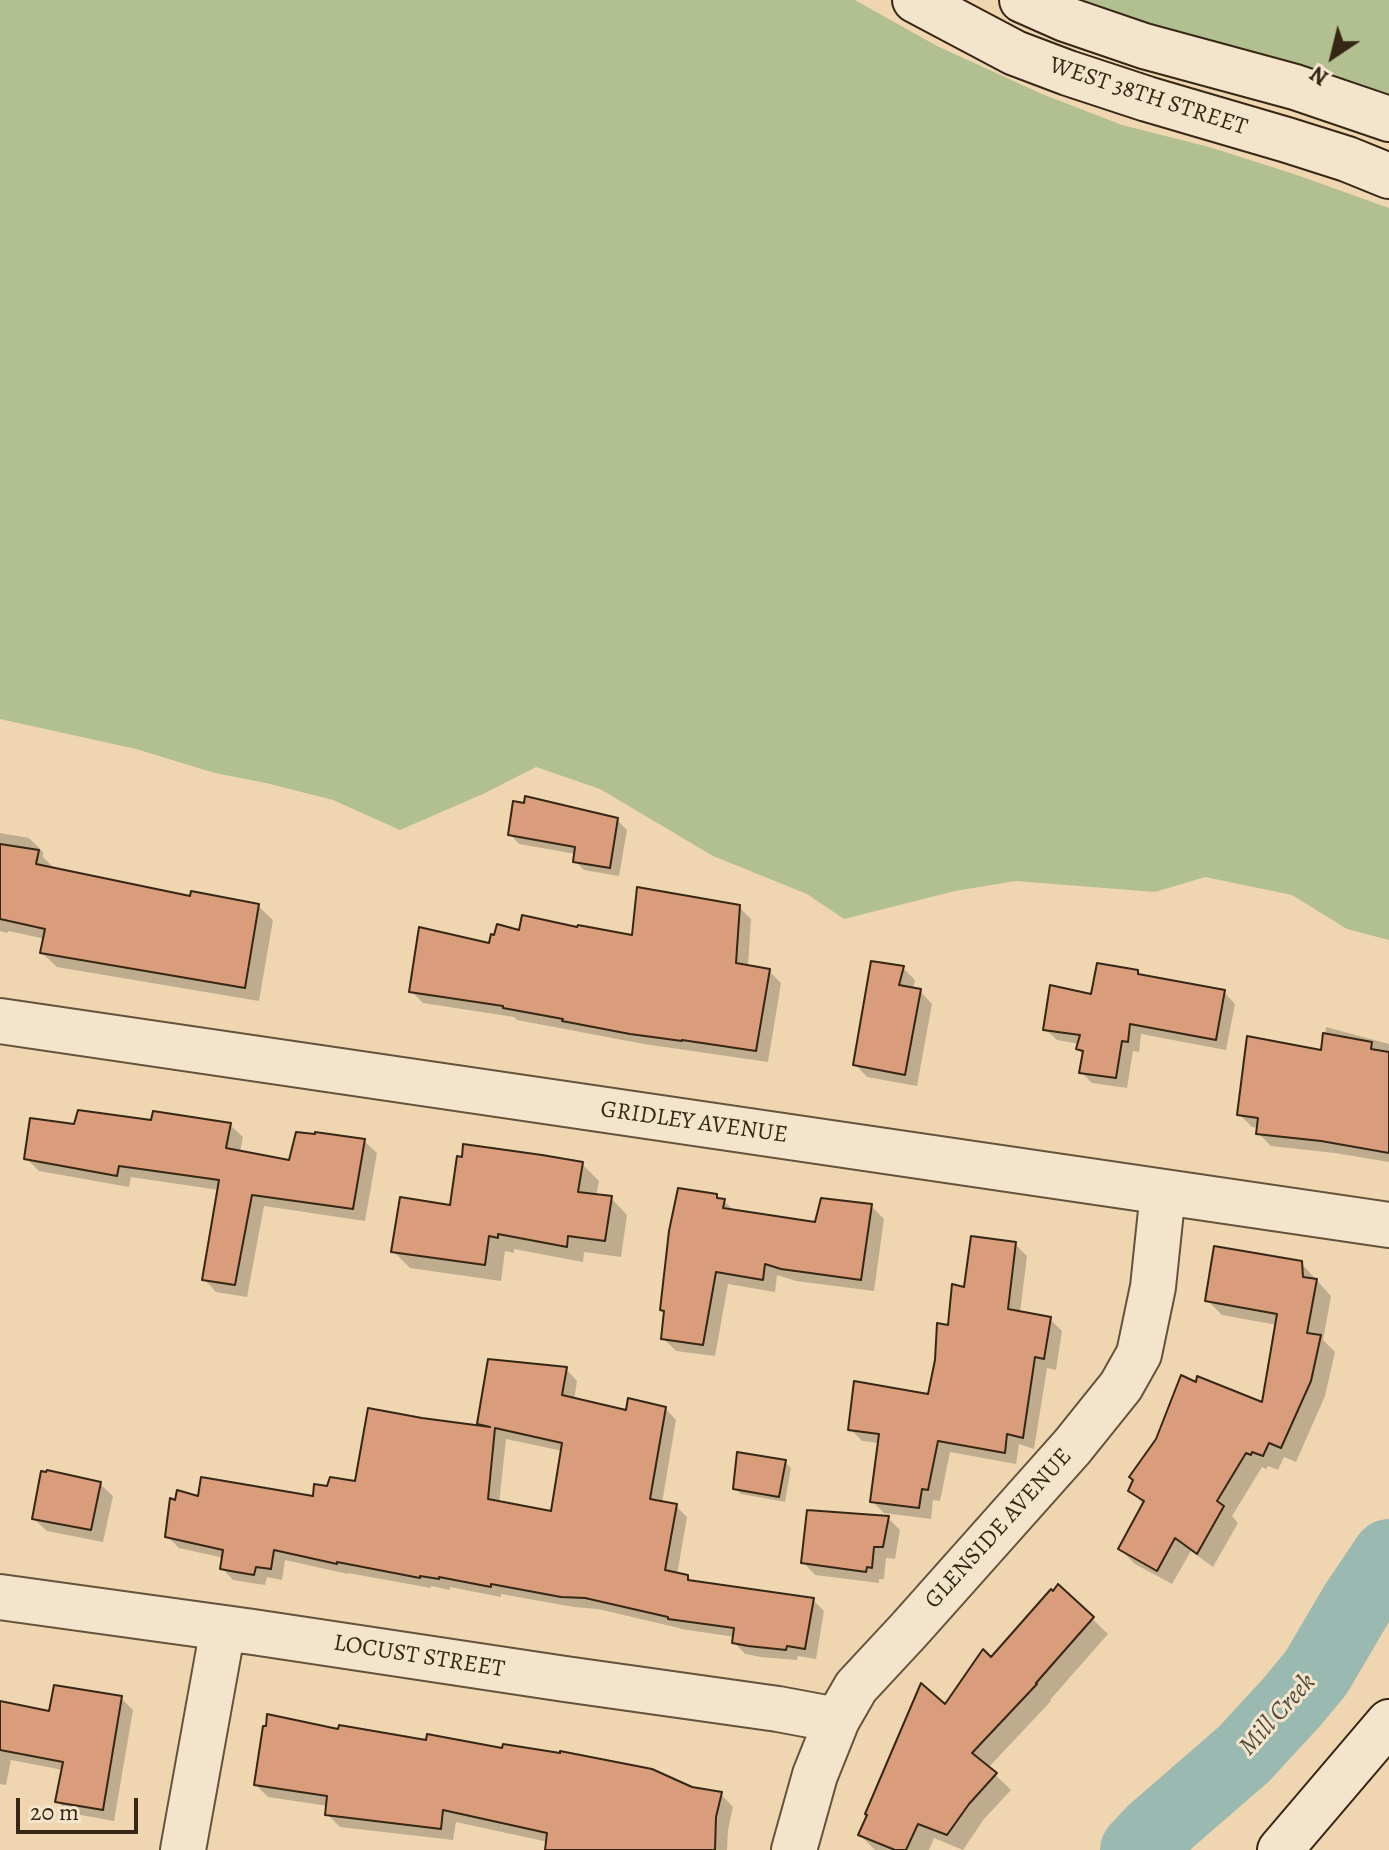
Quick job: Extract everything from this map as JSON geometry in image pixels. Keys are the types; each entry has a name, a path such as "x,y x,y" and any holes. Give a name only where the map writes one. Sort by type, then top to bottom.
{"street":[{"name":"WEST 38TH STREET","path":"915,0 1015,53 1068,73 1347,159 1389,176"},
{"name":"WEST 38TH STREET","path":"1022,0 1065,19 1144,46 1295,87 1389,119"},
{"name":"GRIDLEY AVENUE","path":"0,1021 1389,1225"},
{"name":"GLENSIDE AVENUE","path":"794,1850 815,1775 837,1720 856,1687 1072,1447 1121,1386 1139,1354 1153,1287 1163,1192"},
{"name":"LOCUST STREET","path":"0,1597 837,1720"},
{"path":"183,1850 223,1628"},
{"path":"1280,1850 1389,1722"}],"green space":[{"path":"0,0 855,0 937,46 1042,94 1122,125 1209,147 1389,208 1389,940 1347,929 1292,895 1205,877 1155,892 1016,881 955,891 844,919 807,894 713,856 600,789 536,767 400,830 333,800 215,773 136,749 0,719"},
{"path":"1058,0 1389,0 1389,105"}],"building":[{"path":"525,796 618,818 610,868 573,862 575,847 508,835 513,801 524,803"},
{"path":"0,844 39,850 36,864 190,896 191,891 259,904 245,988 40,953 45,929 0,919"},
{"path":"637,887 740,905 736,963 770,969 756,1051 630,1034 503,1006 409,992 419,927 489,943 497,924 519,930 522,915 632,935"},
{"path":"871,961 904,966 899,985 921,989 905,1075 853,1065"},
{"path":"1097,963 1225,990 1216,1040 1130,1024 1128,1042 1122,1041 1116,1078 1079,1073 1083,1051 1076,1049 1080,1035 1043,1030 1050,985 1091,994"},
{"path":"1323,1033 1372,1042 1371,1049 1389,1052 1389,1153 1256,1134 1258,1118 1237,1115 1247,1036 1321,1050"},
{"path":"78,1110 151,1120 153,1111 231,1123 226,1148 289,1160 296,1132 365,1139 353,1209 252,1195 235,1285 202,1280 219,1180 119,1166 117,1176 24,1159 30,1118 74,1124"},
{"path":"463,1144 583,1162 578,1192 612,1196 605,1241 568,1236 567,1247 498,1234 498,1238 489,1236 485,1265 391,1252 400,1197 450,1205 457,1156 462,1157"},
{"path":"678,1188 717,1194 717,1198 725,1199 723,1208 815,1222 821,1198 872,1204 861,1280 765,1264 763,1280 716,1272 703,1345 661,1339 664,1311 660,1310 669,1231"},
{"path":"971,1236 1016,1242 1008,1309 1051,1317 1044,1359 1035,1357 1023,1438 1007,1434 1005,1453 938,1441 928,1490 922,1489 919,1508 870,1502 879,1434 848,1430 854,1381 928,1394 935,1360 937,1323 948,1325 952,1284 964,1287"},
{"path":"1214,1246 1302,1261 1303,1277 1317,1279 1307,1333 1321,1335 1311,1381 1281,1448 1269,1443 1263,1456 1246,1453 1217,1501 1224,1506 1197,1554 1175,1538 1157,1571 1118,1549 1144,1501 1128,1491 1133,1480 1129,1477 1156,1439 1181,1375 1196,1382 1197,1376 1262,1402 1277,1314 1205,1301"},
{"path":"488,1359 567,1367 562,1395 626,1410 628,1398 666,1407 650,1499 677,1504 665,1570 688,1575 688,1580 814,1598 805,1649 787,1646 786,1650 732,1643 734,1628 668,1619 585,1598 561,1597 491,1584 491,1587 439,1577 420,1578 274,1550 271,1569 256,1567 254,1575 236,1572 220,1569 223,1550 165,1537 170,1498 175,1500 177,1490 198,1496 201,1477 313,1496 314,1484 327,1486 330,1477 355,1481 368,1408 490,1427 477,1424","holes":["495,1428 562,1443 551,1511 488,1499"]},
{"path":"737,1452 786,1460 779,1497 733,1489"},
{"path":"41,1471 101,1482 91,1530 32,1519"},
{"path":"807,1510 889,1516 883,1547 874,1547 872,1568 867,1567 866,1572 801,1563"},
{"path":"1058,1584 1094,1617 972,1753 997,1773 947,1835 918,1824 906,1850 895,1850 858,1835 921,1683 945,1704 983,1649 991,1657"},
{"path":"54,1685 122,1696 103,1810 55,1802 63,1762 0,1750 0,1701 49,1711"},
{"path":"267,1714 338,1729 339,1725 426,1740 427,1734 502,1748 503,1744 560,1751 652,1769 692,1787 722,1792 716,1817 715,1850 545,1850 547,1833 443,1810 441,1829 325,1815 327,1796 254,1785"}],"waterway":[{"name":"Mill Creek","path":"1137,1850 1244,1754 1291,1703 1316,1673 1389,1556"}]}
